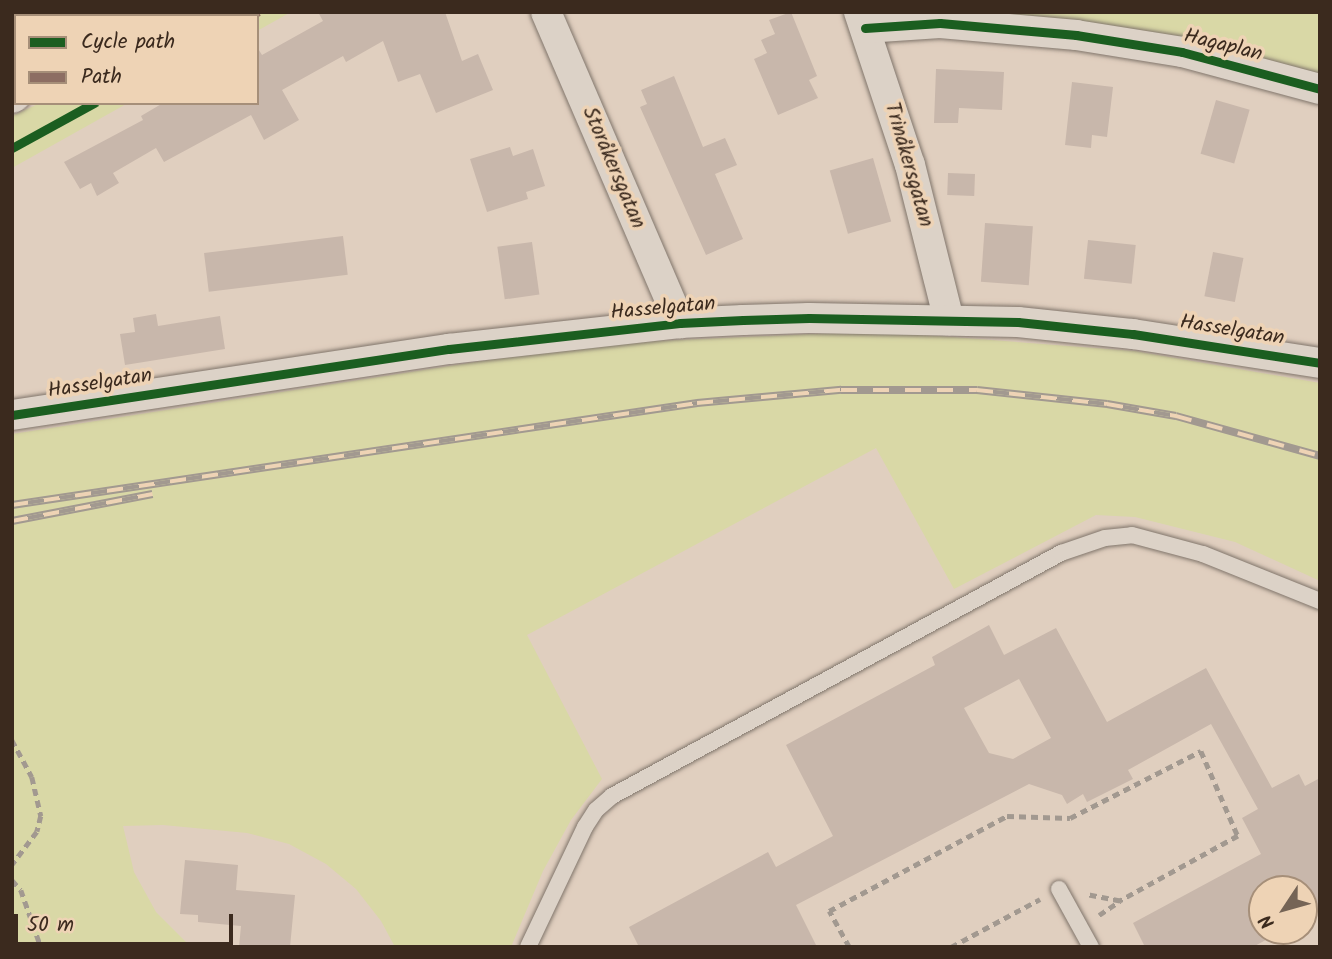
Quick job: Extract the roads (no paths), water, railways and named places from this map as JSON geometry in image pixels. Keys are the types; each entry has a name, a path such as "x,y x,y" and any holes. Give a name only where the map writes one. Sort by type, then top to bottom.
{"street":[{"name":"Storåkersgatan","path":"546,12 680,323"},
{"name":"Hagaplan","path":"862,20 940,23 1076,35 1182,52 1320,89"},
{"name":"Trinåkersgatan","path":"862,20 910,164 949,320"},
{"name":"Hasselgatan","path":"12,415 449,349 680,323 809,318 1018,322 1133,334 1320,363"}],"lane":[{"path":"528,947 585,827 596,810 612,796 1061,553 1105,538 1132,535 1203,554 1320,601"},
{"path":"1059,889 1091,947"}],"railway":[{"path":"12,505 697,403 841,390 977,390 1107,404 1176,416 1320,456"},
{"path":"12,521 152,494"}]}
